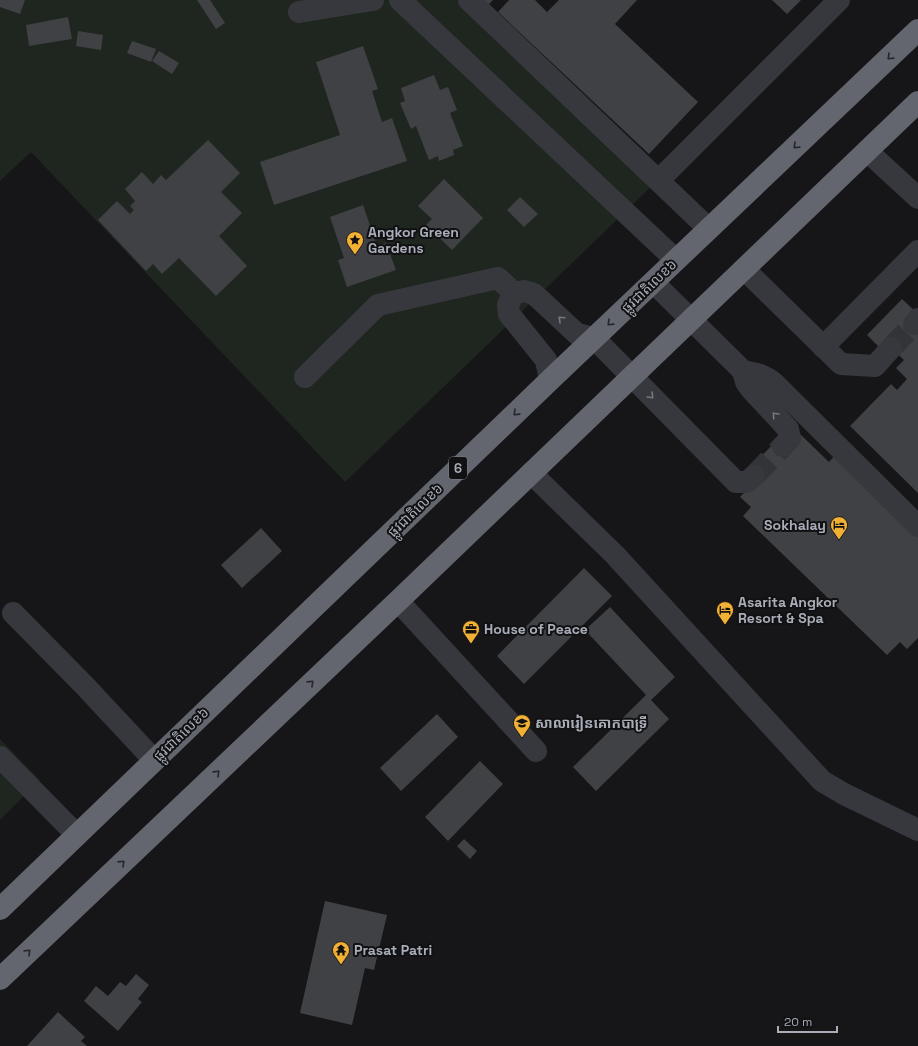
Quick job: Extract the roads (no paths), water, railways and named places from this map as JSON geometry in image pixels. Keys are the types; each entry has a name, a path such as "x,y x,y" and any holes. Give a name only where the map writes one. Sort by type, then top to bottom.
{"highway":[{"name":"ផ្លូវជាតិលេខ៦","path":"0,909 550,380 918,30"},
{"path":"0,979 398,601 918,102"}],"street":[{"path":"298,12 373,0"},
{"path":"400,0 676,260"},
{"path":"469,0 709,229"},
{"path":"659,180 839,0"},
{"path":"867,151 918,198"},
{"path":"823,347 918,251"},
{"path":"744,269 841,364 875,366 891,348"},
{"path":"304,377 378,305 498,278 514,293"},
{"path":"653,282 743,371 746,382 751,389 788,429 790,439 783,446"},
{"path":"514,293 524,291 534,294 577,334 594,338 736,482 747,482 754,476"},
{"path":"514,293 508,305 509,314 546,360 550,380"},
{"path":"743,371 766,377 774,383 918,526"},
{"path":"531,473 614,556 822,781 844,794 918,830"},
{"path":"398,601 536,751"},
{"path":"13,613 84,685 154,760"},
{"path":"0,757 76,835"}],"tunnel":[{"path":"891,348 914,324"},
{"path":"754,476 783,446"}],"place":[{"name":"Angkor Green Gardens","path":"355,255"},
{"name":"Sokhalay","path":"839,540"},
{"name":"Asarita Angkor Resort & Spa","path":"725,625"},
{"name":"House of Peace","path":"471,644"},
{"name":"សាលារៀនគោកបាទ្រី","path":"522,738"},
{"name":"Prasat Patri","path":"341,965"}]}
